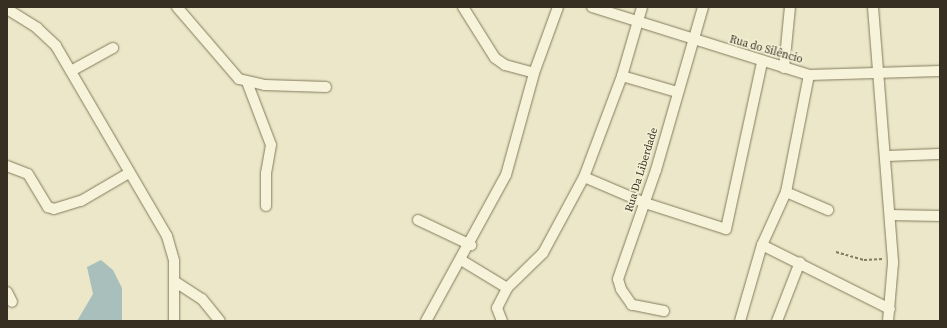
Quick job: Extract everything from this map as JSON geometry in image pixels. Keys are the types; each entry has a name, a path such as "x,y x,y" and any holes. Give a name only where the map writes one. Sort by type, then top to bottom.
{"street":[{"path":"177,7 212,51 239,79 247,82 326,87"},
{"path":"463,7 496,58 505,65 534,73"},
{"path":"426,321 470,245 506,175 534,73 558,7"},
{"name":"Rua do Silêncio","path":"592,7 692,41 809,75 940,71"},
{"path":"502,321 497,308 507,288 543,253 584,177 622,76 642,7"},
{"name":"Rua Da Liberdade","path":"664,311 632,305 619,284 645,203 703,7"},
{"path":"784,68 790,7"},
{"path":"873,7 890,215 892,263 888,321"},
{"path":"7,9 46,35 71,71 169,240 174,281 174,321"},
{"path":"71,71 113,48"},
{"path":"584,177 645,203 726,229 762,62"},
{"path":"740,321 762,245 786,192 809,75"},
{"path":"622,76 677,92"},
{"path":"247,82 271,145 266,173 266,206"},
{"path":"886,156 940,154"},
{"path":"7,166 28,174 48,207 54,209 81,201 129,173"},
{"path":"786,192 828,210"},
{"path":"890,215 940,216"},
{"path":"418,220 470,245"},
{"path":"762,245 800,262 890,309"},
{"path":"461,260 507,288"},
{"path":"777,321 800,262"},
{"path":"174,281 202,299 220,321"},
{"path":"7,292 12,302"}],"path":[{"path":"836,252 864,260 878,257 892,263"}],"water":[{"path":"101,260 113,270 122,288 122,321 77,321 93,294 87,267"}]}
